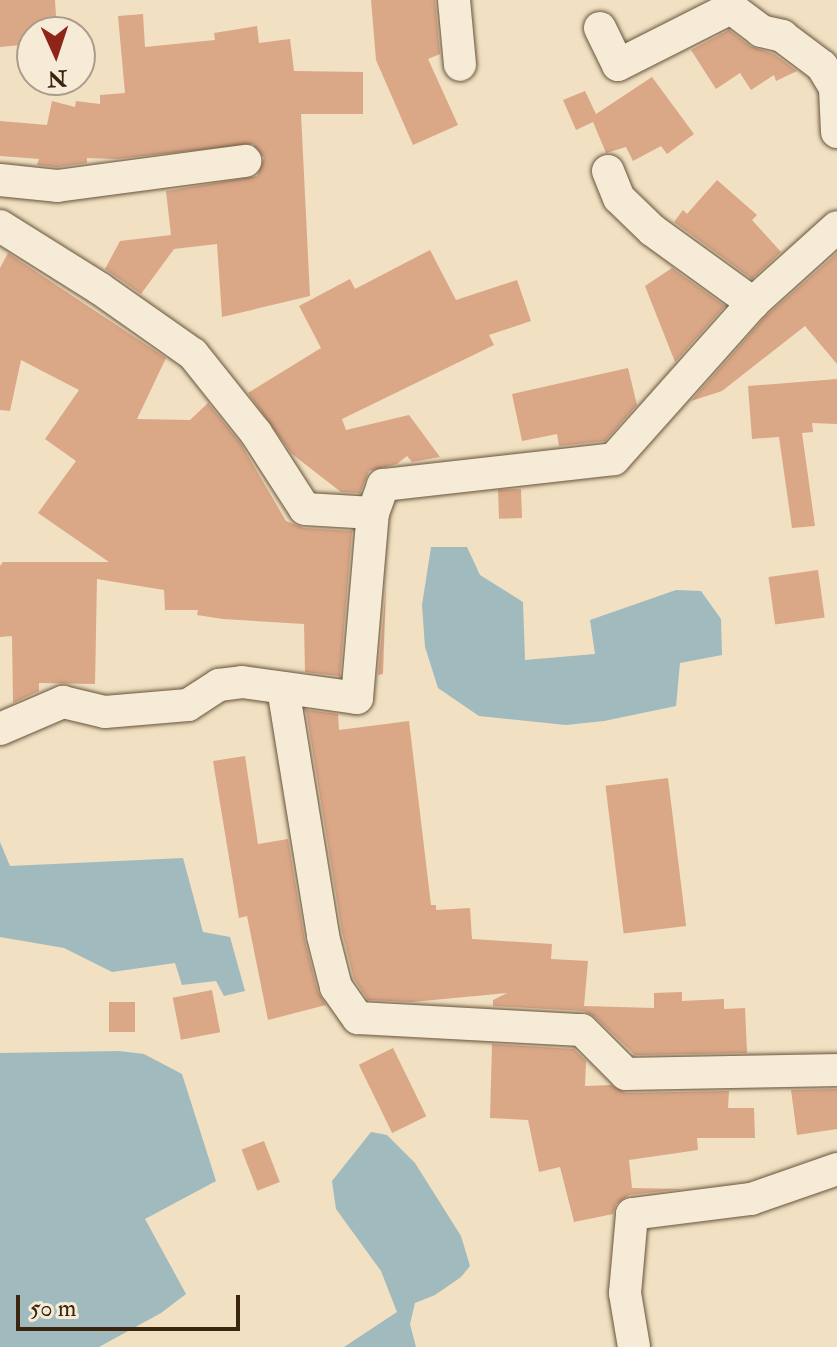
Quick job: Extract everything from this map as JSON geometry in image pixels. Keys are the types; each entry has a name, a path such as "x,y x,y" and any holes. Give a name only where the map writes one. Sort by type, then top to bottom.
{"street":[{"path":"454,0 460,65"},
{"path":"600,28 618,65 731,8 761,31 782,36 822,66 835,88 837,132"},
{"path":"0,180 57,186 245,161"},
{"path":"608,171 619,198 652,230 753,303"},
{"path":"0,226 99,288 193,354 256,433 305,509 373,513"},
{"path":"0,729 63,702 105,712 188,705 219,685 242,682 357,698 373,513 383,485 614,459 753,303 837,227"},
{"path":"283,688 323,936 336,987 358,1018 582,1030 626,1074 837,1070"},
{"path":"634,1347 625,1293 632,1214 751,1199 837,1169"}],"water":[{"path":"431,547 467,547 480,575 523,602 525,660 595,654 590,620 676,590 701,591 721,619 722,655 680,663 676,706 604,721 566,725 479,716 438,688 425,647 422,605"},
{"path":"0,842 10,866 183,858 203,932 230,937 245,991 224,996 216,981 182,985 175,963 112,972 64,948 0,937"},
{"path":"119,1051 144,1054 182,1074 216,1181 145,1219 186,1294 161,1313 99,1347 0,1347 0,1053"},
{"path":"371,1132 387,1135 415,1163 461,1236 470,1266 461,1277 435,1295 415,1303 410,1324 416,1347 344,1347 397,1312 381,1271 336,1209 332,1181"}],"building":[{"path":"0,0 55,0 56,16 16,16 16,46 0,47"},
{"path":"371,0 435,0 440,54 428,59 458,125 413,145 376,60"},
{"path":"143,14 145,47 215,40 214,33 257,26 259,43 290,39 294,71 363,72 363,114 301,114 310,296 222,317 217,244 174,249 141,294 105,269 120,241 171,235 166,191 257,176 264,158 253,144 116,159 87,158 87,163 57,167 37,165 39,159 0,156 0,121 47,125 52,101 75,107 76,101 100,104 100,95 125,93 118,16"},
{"path":"729,30 750,46 774,54 797,71 776,81 774,75 751,90 740,73 716,89 691,50"},
{"path":"652,77 694,134 667,154 661,146 633,161 626,147 606,153 593,122 576,130 563,100 585,91 596,114"},
{"path":"717,180 757,215 752,220 781,252 752,279 674,222 683,210 687,214"},
{"path":"430,250 456,300 517,280 531,321 489,335 494,345 342,419 346,430 409,415 440,457 412,462 407,456 397,464 369,471 360,493 341,492 292,454 248,393 321,348 299,306 350,279 355,289"},
{"path":"8,253 166,358 137,419 190,420 208,403 241,444 286,521 304,528 352,531 340,676 305,672 304,624 223,619 197,615 198,610 165,610 164,590 97,579 95,684 39,683 39,691 13,703 12,636 0,637 0,566 3,562 109,562 38,513 76,461 45,439 79,390 21,360 10,411 0,410 0,268"},
{"path":"837,253 837,364 805,326 722,391 691,401 766,316"},
{"path":"672,268 725,306 675,362 645,286"},
{"path":"628,368 637,405 605,441 559,446 557,434 522,441 512,394"},
{"path":"837,379 837,424 812,423 813,432 802,433 815,526 792,528 779,437 752,439 748,386"},
{"path":"521,489 522,518 499,519 498,490"},
{"path":"818,570 825,618 775,624 768,577"},
{"path":"386,587 383,674 378,675"},
{"path":"306,710 338,714 339,730 409,721 431,905 436,905 436,910 470,908 472,939 552,944 551,959 588,961 584,1006 654,1008 654,993 682,992 682,1001 724,999 724,1009 745,1008 747,1053 635,1055 595,1017 584,1011 493,1006 493,1000 507,993 412,1002 368,1000 354,979 342,932"},
{"path":"245,756 258,844 288,839 305,941 318,992 326,1005 268,1020 247,916 239,918 213,761"},
{"path":"668,778 686,926 624,934 605,786"},
{"path":"212,990 220,1032 181,1040 173,998"},
{"path":"109,1002 135,1002 135,1032 109,1032"},
{"path":"492,1044 574,1049 586,1061 585,1086 611,1085 626,1093 729,1091 728,1108 754,1108 755,1138 697,1138 698,1150 629,1160 632,1188 682,1189 629,1195 616,1204 613,1214 574,1222 560,1167 539,1172 528,1120 490,1118"},
{"path":"393,1048 426,1116 392,1133 359,1065"},
{"path":"837,1089 837,1129 797,1135 791,1090"},
{"path":"264,1141 280,1182 257,1191 242,1150"}]}
